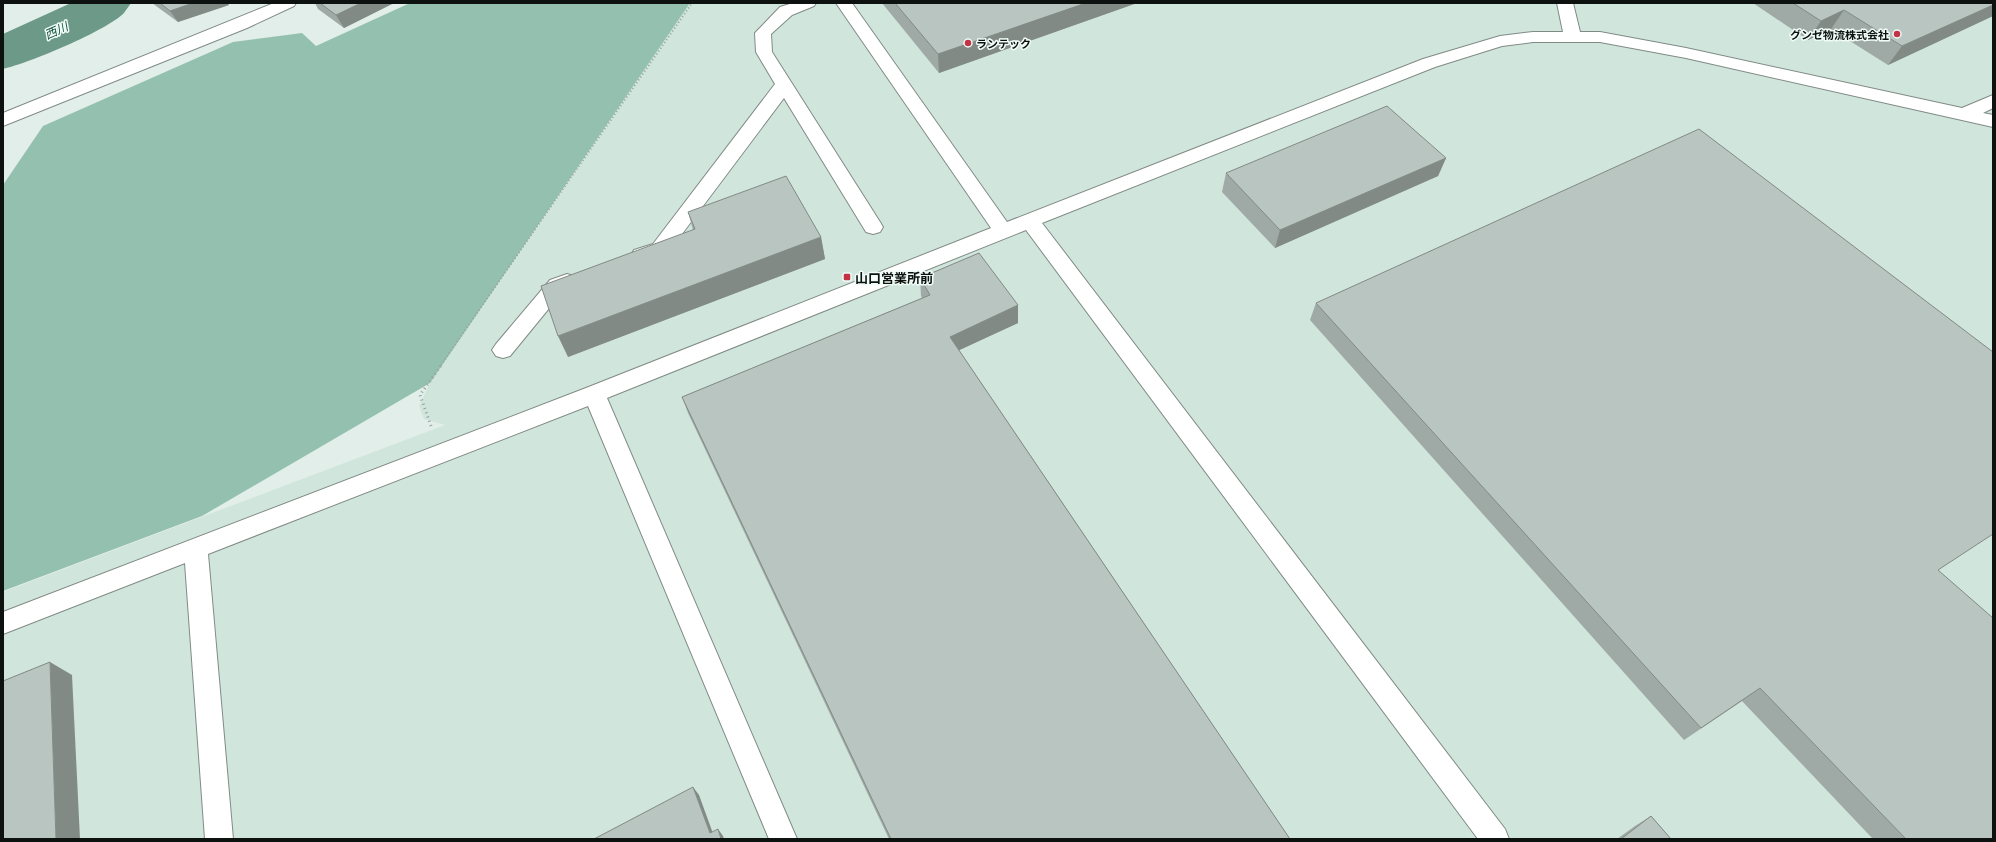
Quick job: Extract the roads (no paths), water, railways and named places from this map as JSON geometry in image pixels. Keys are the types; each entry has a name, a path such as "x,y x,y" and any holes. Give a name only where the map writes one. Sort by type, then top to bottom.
{"street":[{"path":"3,120 241,24 288,3"},
{"path":"808,3 786,11 762,33 764,52 874,227"},
{"path":"844,3 1003,231"},
{"path":"1565,3 1572,35"},
{"path":"3,623 594,394 1029,220 1462,52 1500,41 1533,37 1572,35 1600,37 1993,121"},
{"path":"623,262 660,249 784,85"},
{"path":"1963,115 1993,102"},
{"path":"1963,115 1993,134"},
{"path":"1029,220 1496,839"},
{"path":"503,350 557,285 586,274"},
{"path":"594,394 783,839"},
{"path":"196,547 219,839"}],"waterway":[{"name":"西川","path":"3,53 80,19 106,3"}],"place":[{"name":"グンゼ物流株式会社","path":"1897,34"},
{"name":"ランテック","path":"968,43"},
{"name":"山口営業所前","path":"847,277"}]}
